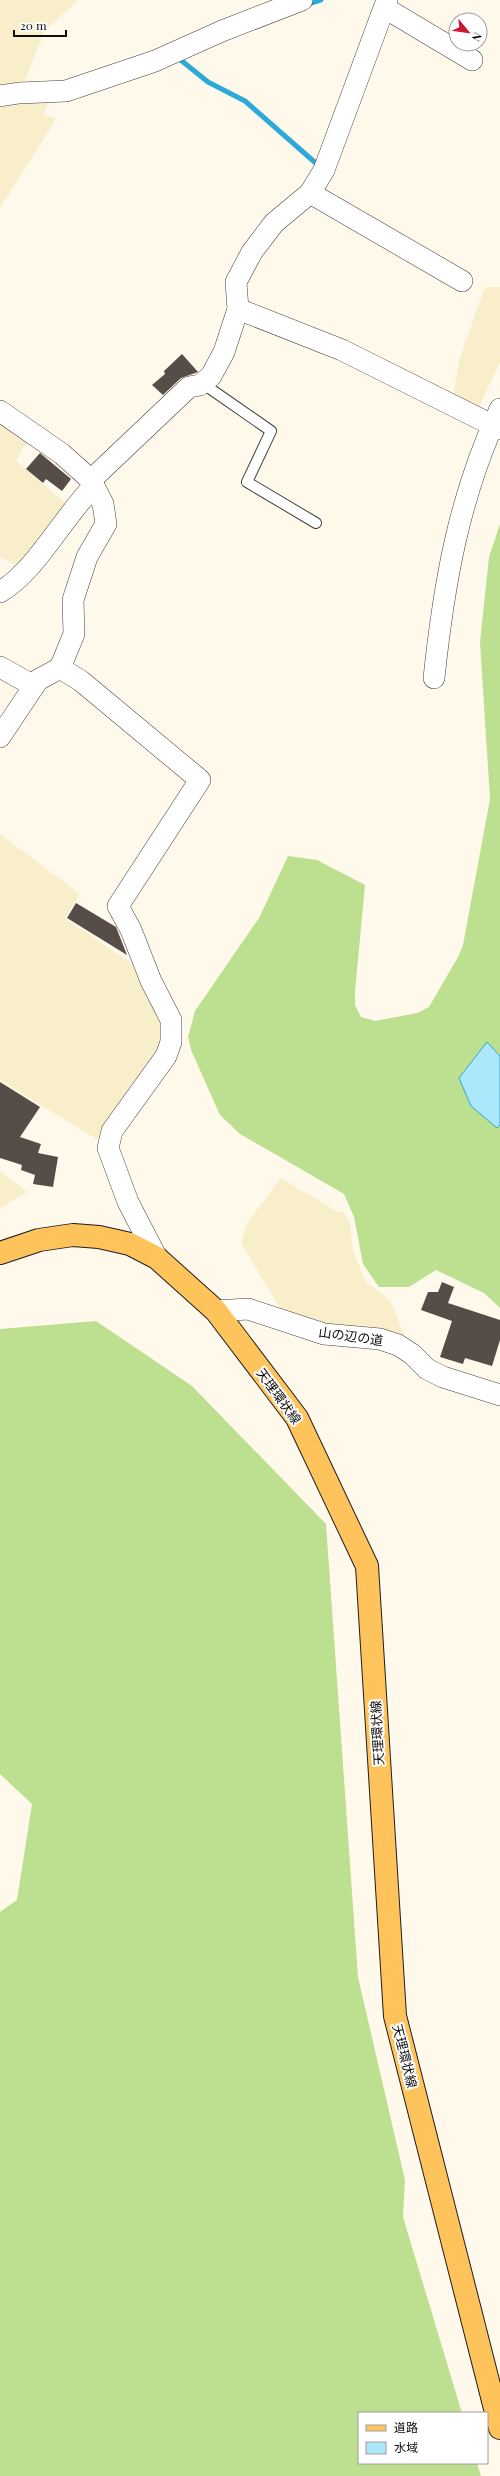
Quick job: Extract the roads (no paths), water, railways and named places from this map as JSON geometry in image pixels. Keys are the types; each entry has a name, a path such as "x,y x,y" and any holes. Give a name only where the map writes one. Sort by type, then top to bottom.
{"main road":[{"name":"天理環状線","path":"0,1253 39,1240 73,1235 99,1237 130,1244 157,1258 216,1311 297,1418 367,1566 395,2016 500,2428"}],"street":[{"path":"0,96 66,91 155,61 222,31 302,0"},
{"path":"0,592 20,578 93,483 189,387 202,383 211,376 224,352 238,309 236,282 252,252 274,223 310,193 324,170 386,4 472,60"},
{"path":"310,193 462,280"},
{"path":"238,309 342,350 497,421 463,507 442,600 434,678"},
{"path":"0,411 62,454 93,483 103,504 106,524 87,557 73,600 74,634 60,668 38,680 0,737"},
{"path":"0,667 34,686"},
{"path":"60,668 81,681 200,780 118,906 132,930 151,981 171,1020 171,1042 166,1056 112,1131 108,1148 128,1202 157,1258"},
{"name":"山の辺の道","path":"216,1311 248,1309 324,1334 380,1339 398,1345 412,1354 427,1369 443,1377 500,1396"}],"lane":[{"path":"202,383 271,431 247,482 316,523"}],"water":[{"path":"487,1042 500,1056 500,1125 497,1128 471,1106 459,1078"}],"waterway":[{"path":"306,5 321,0"},
{"path":"177,57 208,82 245,101 319,166"}]}
